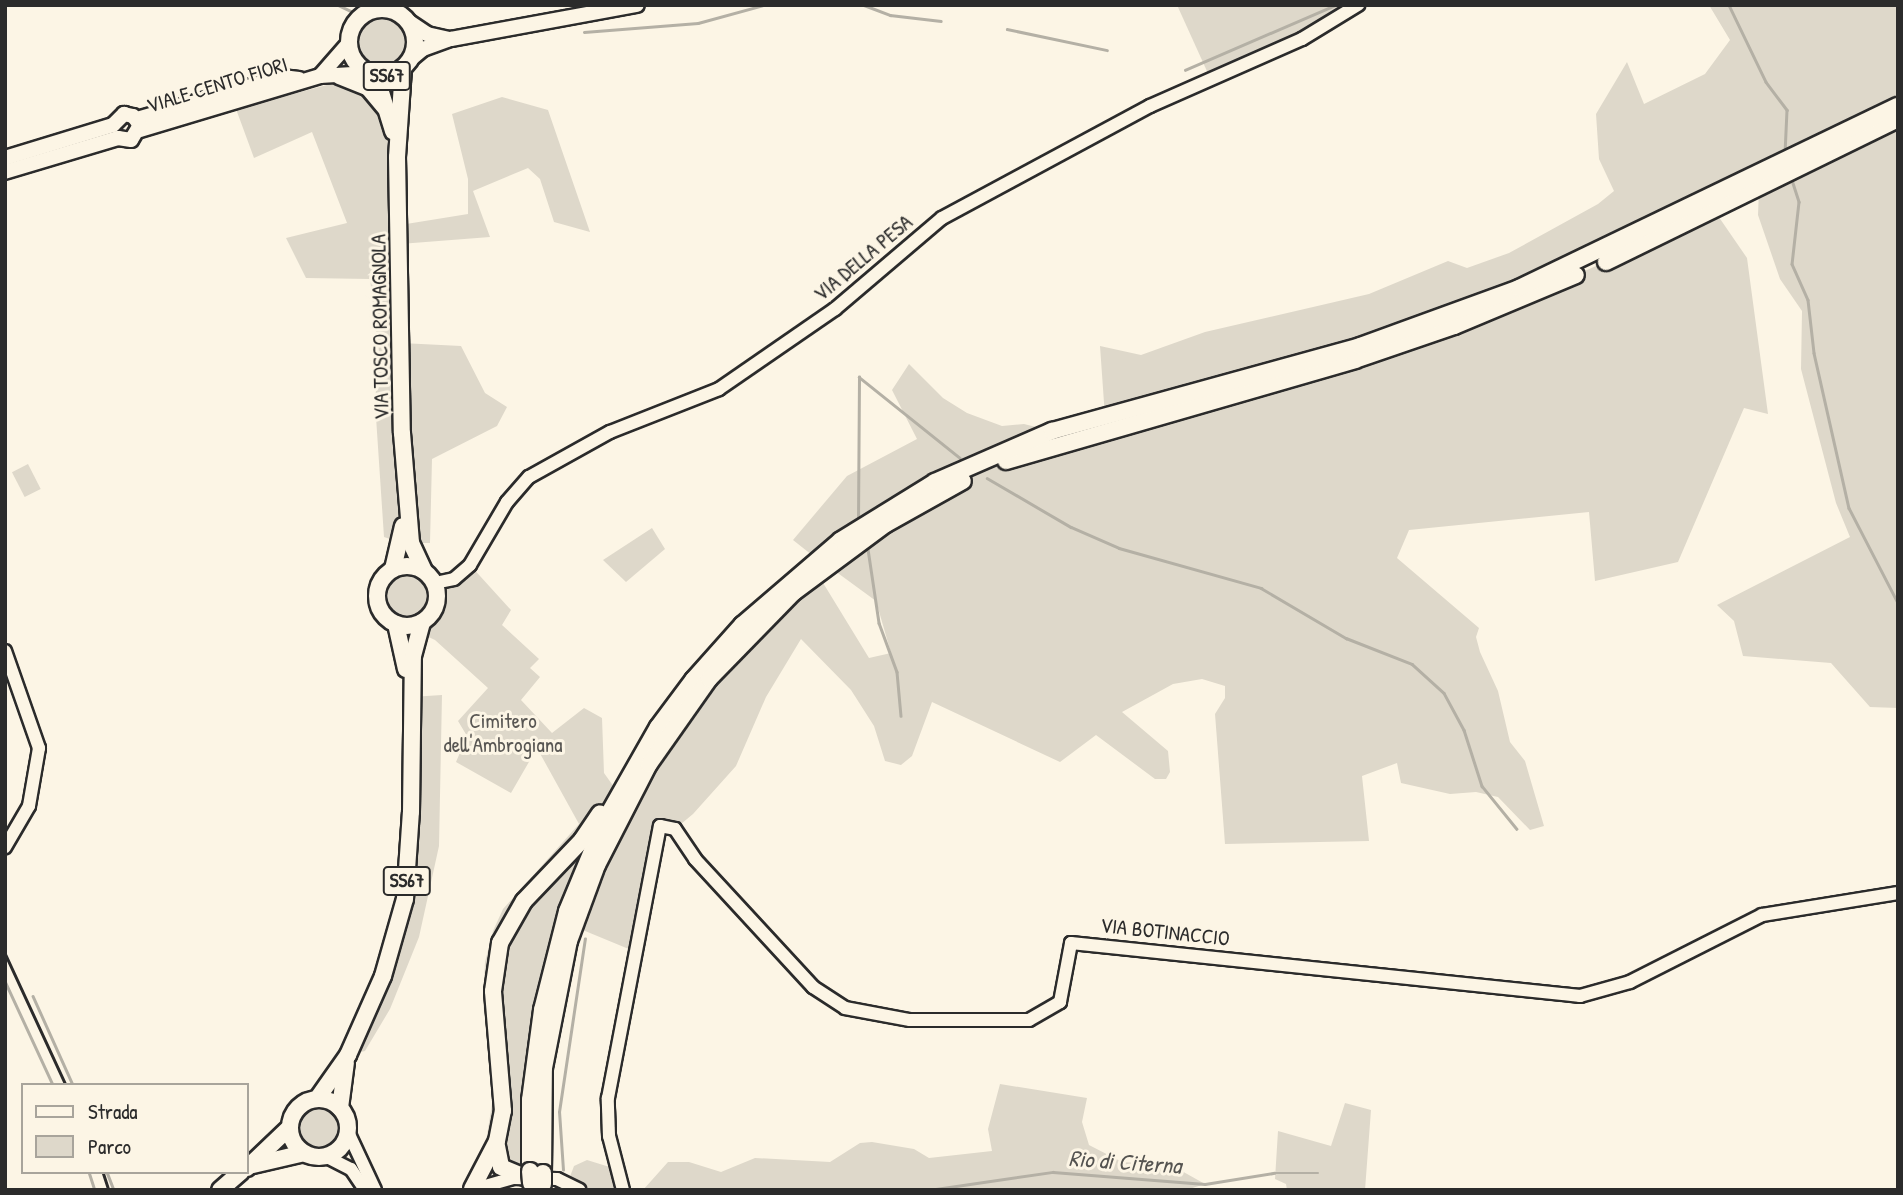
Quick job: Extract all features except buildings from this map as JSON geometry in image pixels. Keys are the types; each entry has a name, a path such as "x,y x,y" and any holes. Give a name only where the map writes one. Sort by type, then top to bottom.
{"main road":[{"path":"407,64 424,49 451,39 637,5"},
{"name":"SS67","path":"349,43 355,23 370,8 388,9 404,14"},
{"path":"404,14 427,34 451,39"},
{"name":"VIA TOSCO ROMAGNOLA","path":"404,14 416,40 407,64 397,157 405,496 402,540 393,569 377,591 383,615 396,624 411,696"},
{"name":"VIA TOSCO ROMAGNOLA","path":"349,43 353,59 373,75 390,117 397,157"},
{"name":"VIALE CENTO FIORI","path":"319,77 349,43"},
{"name":"SS67","path":"373,75 407,64"},
{"name":"VIALE CENTO FIORI","path":"138,124 319,77 373,75"},
{"path":"319,77 368,89 390,117"},
{"path":"536,1181 498,1164 502,1083 493,991 500,943 524,901 582,840 624,772 658,727 727,641 786,583 841,540 935,482 1052,431 1258,377 1462,311 1604,251 1898,106"},
{"name":"VIALE CENTO FIORI","path":"5,172 116,132 124,114 138,124"},
{"path":"536,1181 541,1095 554,1011 576,917 597,865 649,764 702,687 736,647 824,567 910,509 1005,461 1355,360 1454,326 1637,248 1898,119"},
{"name":"VIALE CENTO FIORI","path":"5,158 116,132 131,140 138,124"},
{"name":"VIA TOSCO ROMAGNOLA","path":"248,1166 290,1127 295,1111 317,1099 348,1055 383,976 405,899 411,812 411,696 415,642 422,622 437,602 429,577 411,543 405,496"},
{"path":"393,569 412,566 429,577"},
{"path":"396,624 422,622"},
{"path":"536,1181 535,1049 556,946 604,822 658,727"},
{"name":"VIA TOSCO ROMAGNOLA","path":"348,1055 340,1108 348,1132"},
{"path":"317,1099 340,1108"},
{"path":"290,1127 293,1142 304,1153"},
{"path":"325,1156 340,1147 348,1132"},
{"path":"471,1189 499,1133"},
{"name":"VIA TOSCO ROMAGNOLA","path":"248,1172 304,1153 325,1156"}],"street":[{"name":"VIA DELLA PESA","path":"429,577 454,579 470,565 507,502 529,477 610,432 719,389 835,309 942,218 1150,106 1302,39 1358,5"},
{"path":"5,651 37,731 37,770 29,806 5,847"},
{"name":"VIA BOTINACCIO","path":"623,1190 609,1136 608,1098 660,826 675,829 695,859 813,987 845,1008 910,1020 1029,1020 1060,1002 1071,943 1580,996 1630,982 1762,915 1898,892"},
{"path":"348,1132 372,1187"},
{"path":"325,1156 351,1169 372,1187"},
{"path":"471,1189 495,1180 557,1179 580,1190"}],"green space":[{"path":"1177,5 1358,5 1211,80"},
{"path":"1709,5 1898,5 1898,708 1870,707 1831,663 1743,656 1734,621 1717,605 1850,537 1836,503 1801,369 1802,311 1780,279 1758,215 1759,189 1714,210 1747,258 1768,414 1744,408 1678,562 1595,581 1589,512 1409,530 1397,558 1479,628 1476,637 1480,652 1498,691 1510,742 1525,761 1544,826 1530,830 1498,797 1476,792 1450,794 1401,783 1397,763 1362,776 1369,841 1225,844 1215,714 1225,698 1225,686 1202,679 1173,684 1122,712 1168,751 1170,772 1166,779 1155,779 1096,735 1060,762 932,702 912,756 901,765 885,761 874,726 851,690 801,639 766,697 736,766 693,814 675,829 660,826 636,952 573,926 597,865 702,687 817,573 869,658 891,653 876,601 835,571 947,489 1005,461 1524,298 1641,246 1657,225 1462,311 1105,417 1100,346 1141,355 1205,332 1369,294 1448,261 1467,268 1509,253 1598,204 1614,191 1599,159 1596,114 1627,62 1644,104 1705,74 1730,40"},
{"path":"382,16 399,24 407,41 399,58 382,66 365,58 357,41 365,24"},
{"path":"342,81 356,83 390,117 400,225 468,214 468,179 452,114 502,97 548,110 590,232 554,222 540,179 528,168 473,191 490,237 400,244 401,343 461,346 485,393 507,407 497,426 432,459 430,543 402,543 384,537 375,402 379,353 370,279 306,278 286,238 347,223 312,132 254,158 236,109"},
{"path":"909,364 943,398 967,413 1002,426 1024,424 1052,431 1005,450 817,559 793,540 847,476 917,439 892,390"},
{"path":"28,464 41,489 25,497 12,472"},
{"path":"652,528 665,549 626,582 603,560"},
{"name":"Cimitero dell'Ambrogiana","path":"470,565 511,610 502,625 539,659 530,668 540,677 521,700 552,733 584,708 602,718 604,773 614,787 575,888 531,1179 479,1186 494,1091 483,1003 485,962 493,931 503,909 579,824 537,748 511,793 456,762 467,736 458,721 488,688 435,640 418,632 437,602 435,583"},
{"path":"406,570 415,571 423,577 429,585 429,603 423,611 415,617 406,618 397,617 389,611 383,603 382,594 383,585 389,577 397,571"},
{"path":"442,695 439,846 419,937 390,1009 365,1051 348,1055 395,939 411,697"},
{"path":"1000,1084 1087,1098 1082,1122 1089,1145 1122,1162 1171,1165 1205,1184 1186,1190 643,1190 668,1162 689,1162 721,1172 755,1158 830,1162 860,1143 872,1142 914,1149 929,1158 992,1151 988,1129"},
{"path":"1345,1103 1371,1110 1365,1190 1287,1190 1286,1184 1275,1179 1278,1131 1331,1146"},
{"path":"319,1105 335,1112 342,1128 335,1144 319,1151 303,1144 296,1128 303,1112"},
{"path":"587,1160 616,1169 623,1190 580,1190 568,1182 574,1166"}],"waterway":[{"path":"338,5 351,11"},
{"path":"584,32 698,23 764,5"},
{"path":"864,5 890,15 941,21"},
{"path":"1185,70 1335,5"},
{"path":"1729,5 1766,82 1787,110 1785,154"},
{"path":"1007,29 1107,50"},
{"path":"1791,177 1799,202 1792,264 1808,300 1814,353 1849,508 1898,603"},
{"path":"859,377 960,458"},
{"path":"858,521 859,377"},
{"path":"987,478 1071,527 1119,548 1261,588 1346,638 1412,664 1444,693 1464,730 1482,786 1517,829"},
{"path":"868,549 879,623 897,672 901,716"},
{"path":"563,1170 559,1112 585,939"},
{"path":"5,981 52,1083"},
{"path":"33,996 72,1083"},
{"name":"Rio di Citerna","path":"929,1190 1053,1172 1205,1184 1274,1173 1318,1173"},
{"path":"90,1174 95,1190"},
{"path":"108,1174 114,1190"}],"railway":[{"path":"5,953 65,1083"},
{"path":"104,1174 109,1190"}]}
